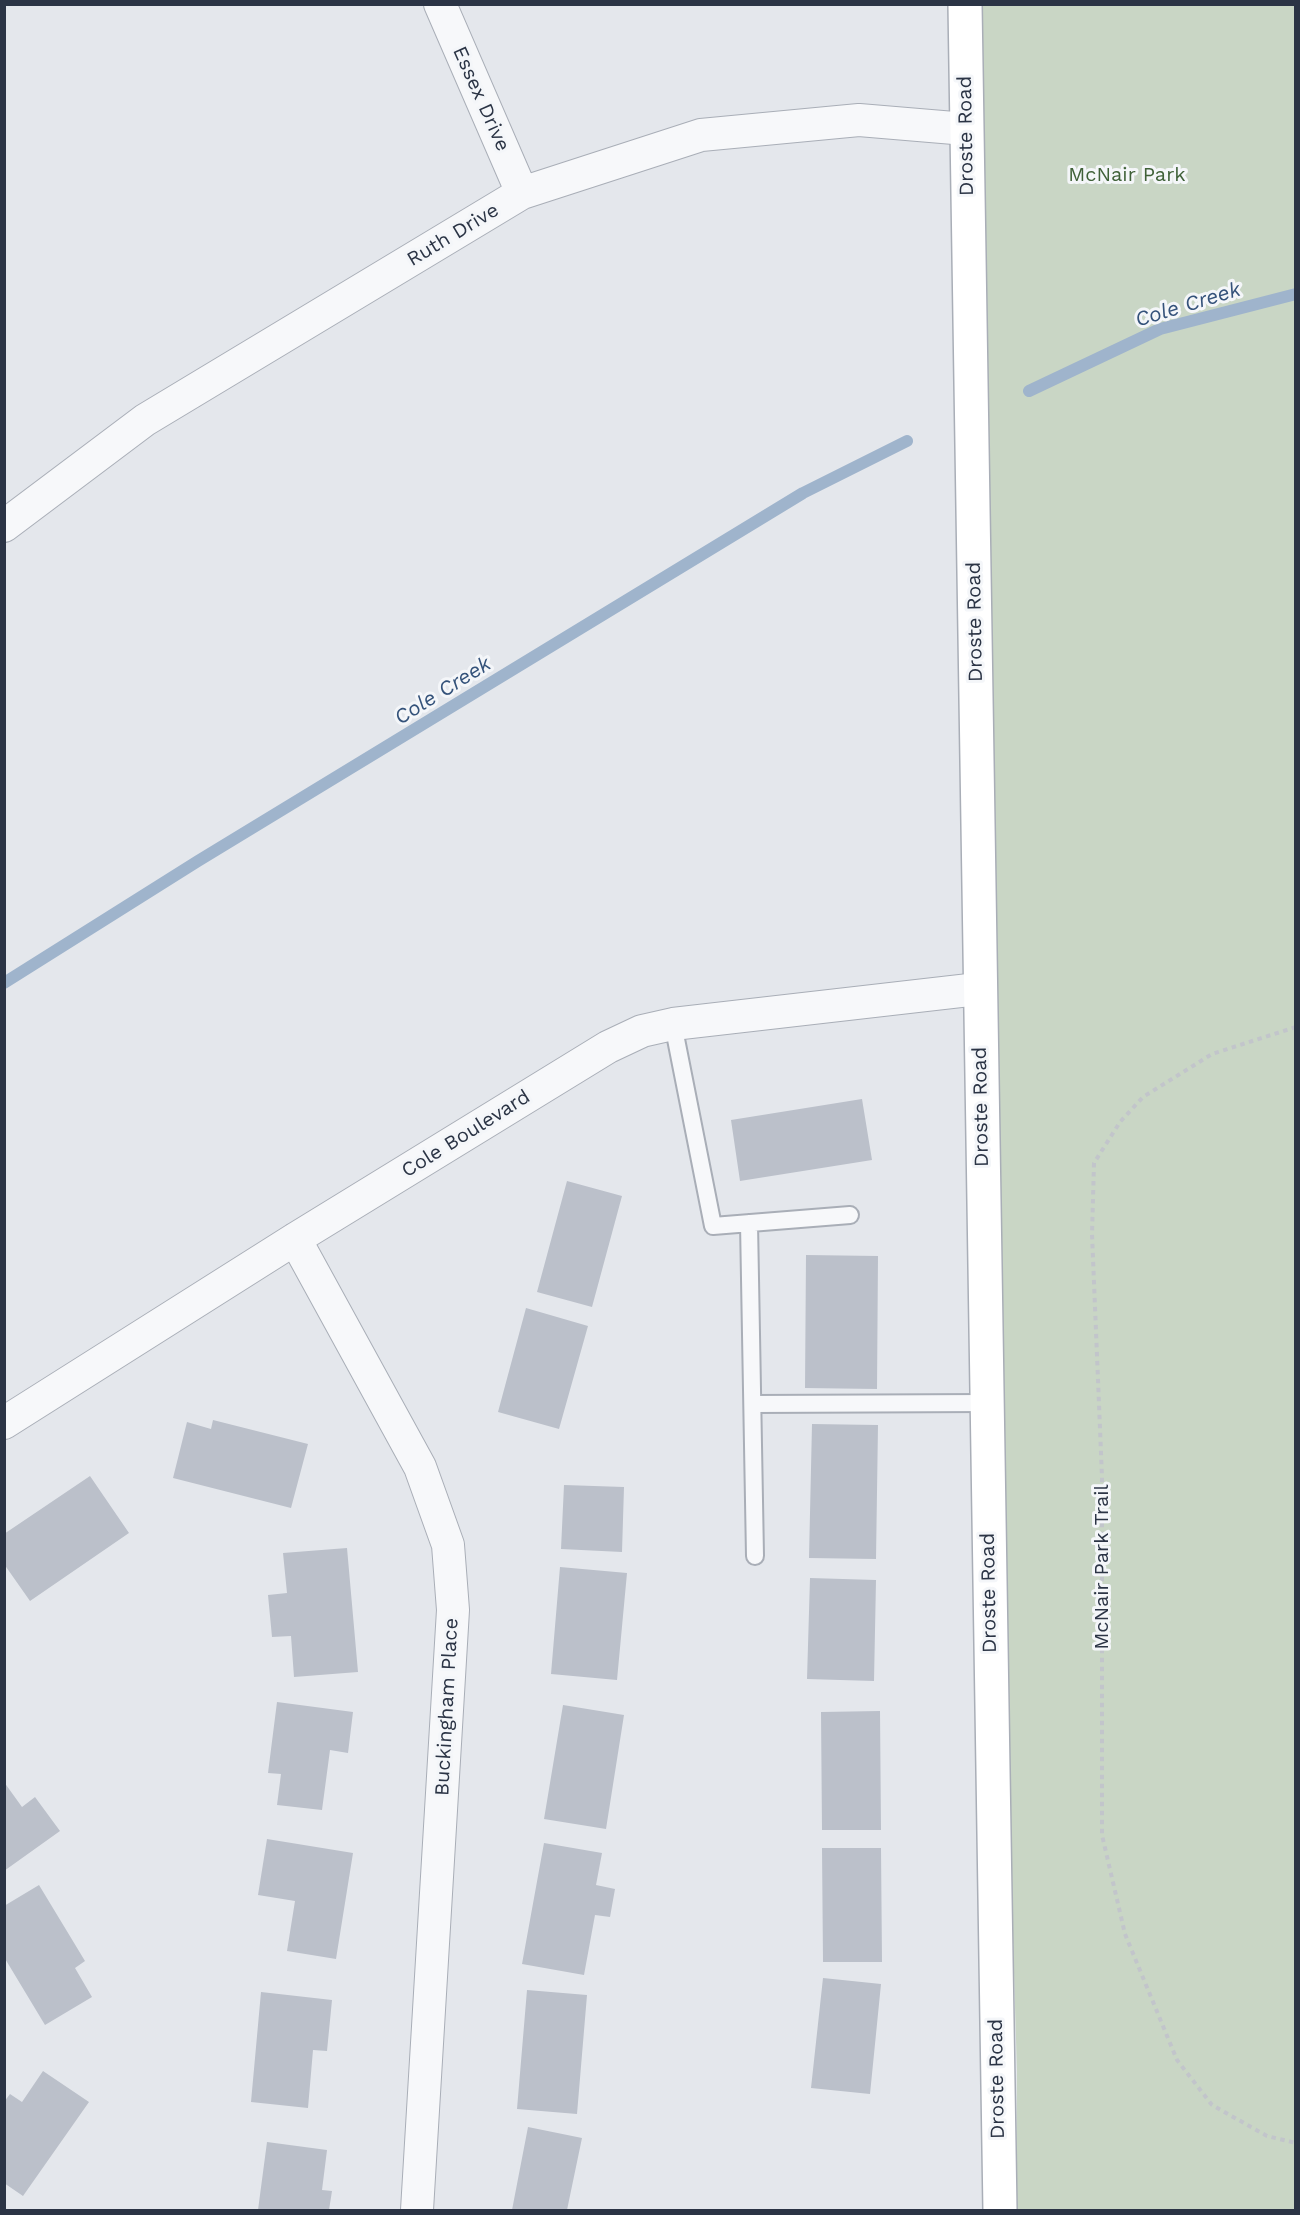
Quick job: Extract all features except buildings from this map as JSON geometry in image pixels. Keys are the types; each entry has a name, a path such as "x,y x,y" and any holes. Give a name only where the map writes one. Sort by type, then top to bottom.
{"street":[{"name":"Essex Drive","path":"440,4 522,193"},
{"name":"Droste Road","path":"965,4 973,394 978,989 1000,2211"},
{"name":"Ruth Drive","path":"4,526 145,420 522,193 701,135 859,120 966,129"},
{"name":"Cole Boulevard","path":"4,1423 296,1239 608,1047 642,1031 673,1024 978,989"},
{"name":"Buckingham Place","path":"296,1239 420,1467 448,1545 453,1610 417,2211"}],"lane":[{"path":"673,1024 713,1226 850,1215"},
{"path":"749,1223 756,1556"},
{"path":"753,1404 986,1403"}],"path":[{"name":"McNair Park Trail","path":"1296,1027 1212,1054 1143,1097 1120,1122 1094,1163 1092,1234 1102,1477 1102,1834 1125,1934 1177,2060 1212,2105 1267,2136 1296,2143"}],"green space":[{"name":"McNair Park","path":"954,5 1295,5 1295,2210 1016,2210 1017,2071"}],"waterway":[{"name":"Cole Creek","path":"1029,391 1160,329 1296,294"},
{"name":"Cole Creek","path":"4,983 198,861 803,493 907,441"}]}
